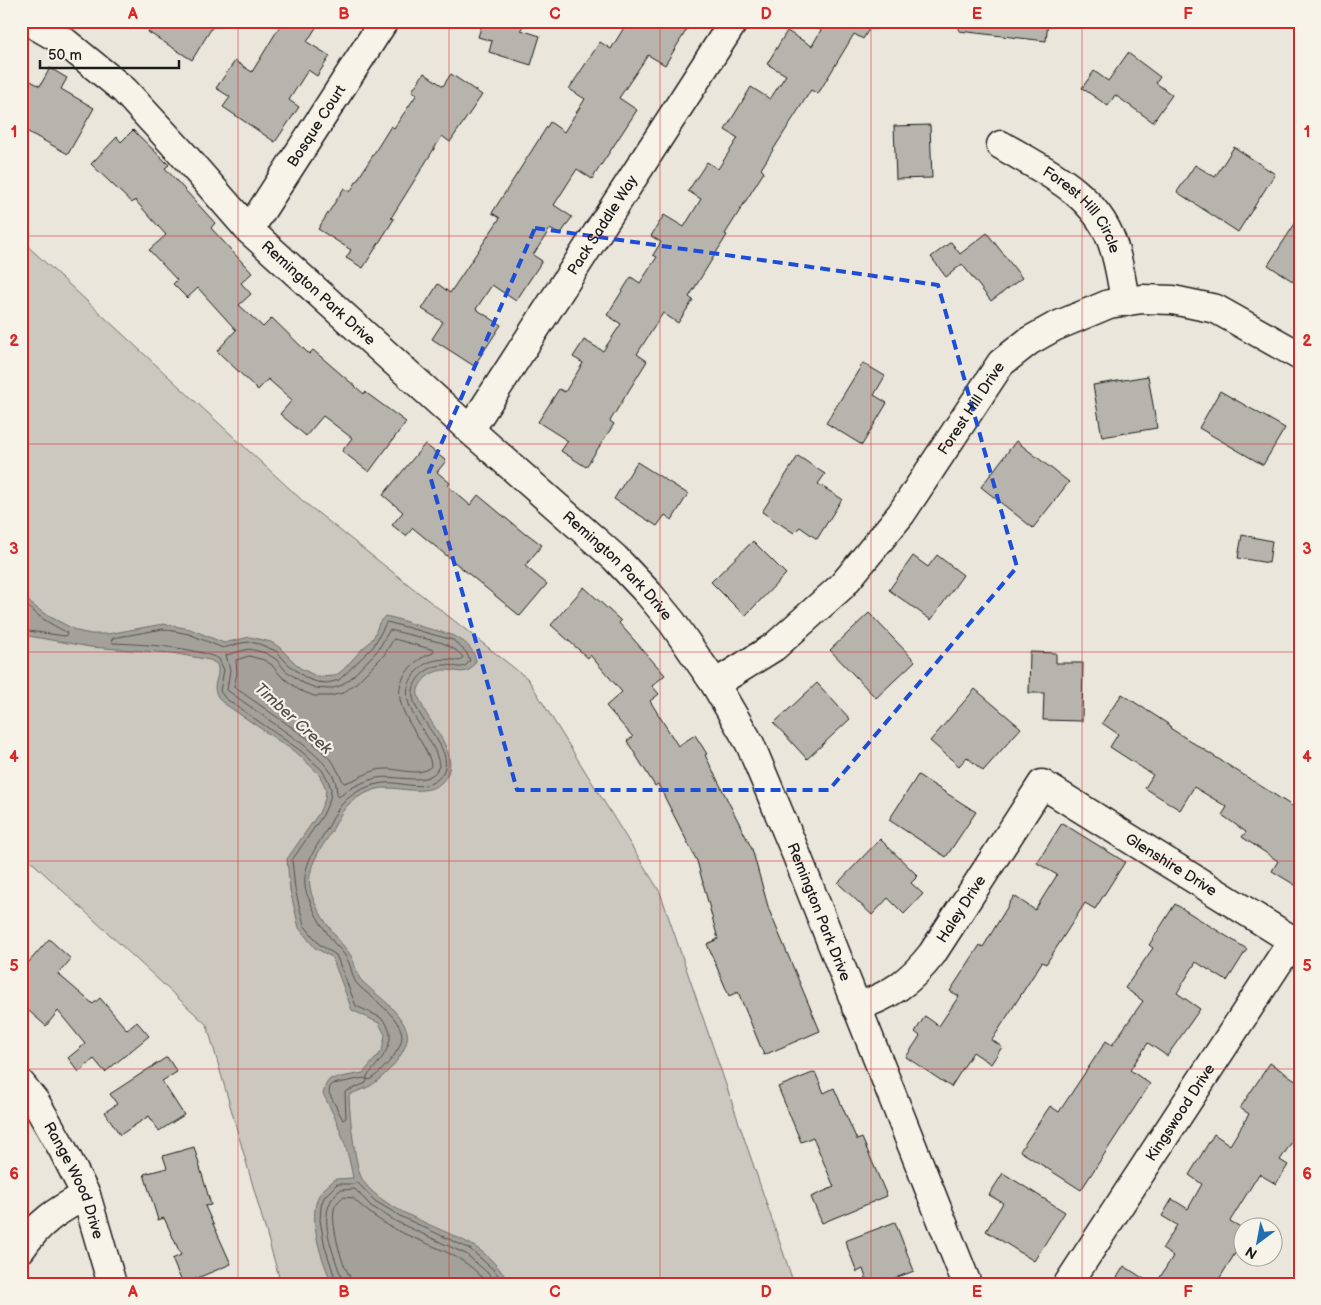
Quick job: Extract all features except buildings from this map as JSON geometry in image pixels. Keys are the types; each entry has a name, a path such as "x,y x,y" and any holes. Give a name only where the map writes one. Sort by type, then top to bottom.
{"street":[{"name":"Remington Park Drive","path":"28,21 65,42 124,90 182,152 249,230 615,558 672,622 715,684 750,744 797,856 967,1284"},
{"name":"Bosque Court","path":"249,230 384,21"},
{"name":"Pack Saddle Way","path":"470,430 734,21"},
{"name":"Forest Hill Circle","path":"1001,145 1066,184 1094,210 1111,240 1118,264 1125,302"},
{"name":"Forest Hill Drive","path":"715,684 774,647 842,586 901,514 1001,363 1029,341 1054,327 1109,304 1142,299 1172,300 1216,309 1300,356"},
{"name":"Haley Drive","path":"856,1007 880,999 918,971 932,954 1042,784"},
{"name":"Glenshire Drive","path":"1042,784 1296,942"},
{"name":"Kingswood Drive","path":"1068,1284 1296,942"},
{"name":"Range Wood Drive","path":"21,1084 36,1103 86,1195 112,1284"},
{"path":"21,1249 40,1224 56,1212 86,1195"}],"highlighted area":[{"path":"535,228 938,285 1017,567 829,790 517,790 429,472"}],"shaded area":[{"path":"21,240 304,502 528,679 660,892 794,1284 281,1284 207,1025 21,852"}],"water":[{"name":"Timber Creek","path":"21,588 30,603 45,614 77,631 91,634 108,634 163,624 190,629 224,643 250,637 271,642 279,647 300,668 318,677 335,676 343,670 374,637 379,623 385,616 454,636 468,645 473,652 476,661 469,670 460,672 450,670 438,671 425,678 418,690 418,696 426,714 448,753 450,763 448,773 442,782 430,789 423,790 377,789 353,801 342,812 317,855 310,874 310,887 314,902 350,954 361,980 385,1001 403,1022 407,1032 405,1047 389,1070 370,1086 349,1095 353,1137 361,1177 380,1198 394,1207 470,1244 482,1252 510,1284 333,1284 324,1264 317,1240 315,1228 316,1205 319,1195 336,1179 353,1178 342,1135 323,1094 326,1084 330,1079 363,1073 382,1051 385,1035 379,1023 352,1010 332,957 315,948 299,928 290,890 287,859 319,813 325,799 326,789 323,782 318,773 298,754 222,702 215,687 218,675 217,664 210,660 172,653 90,647 23,635 21,633"}]}
